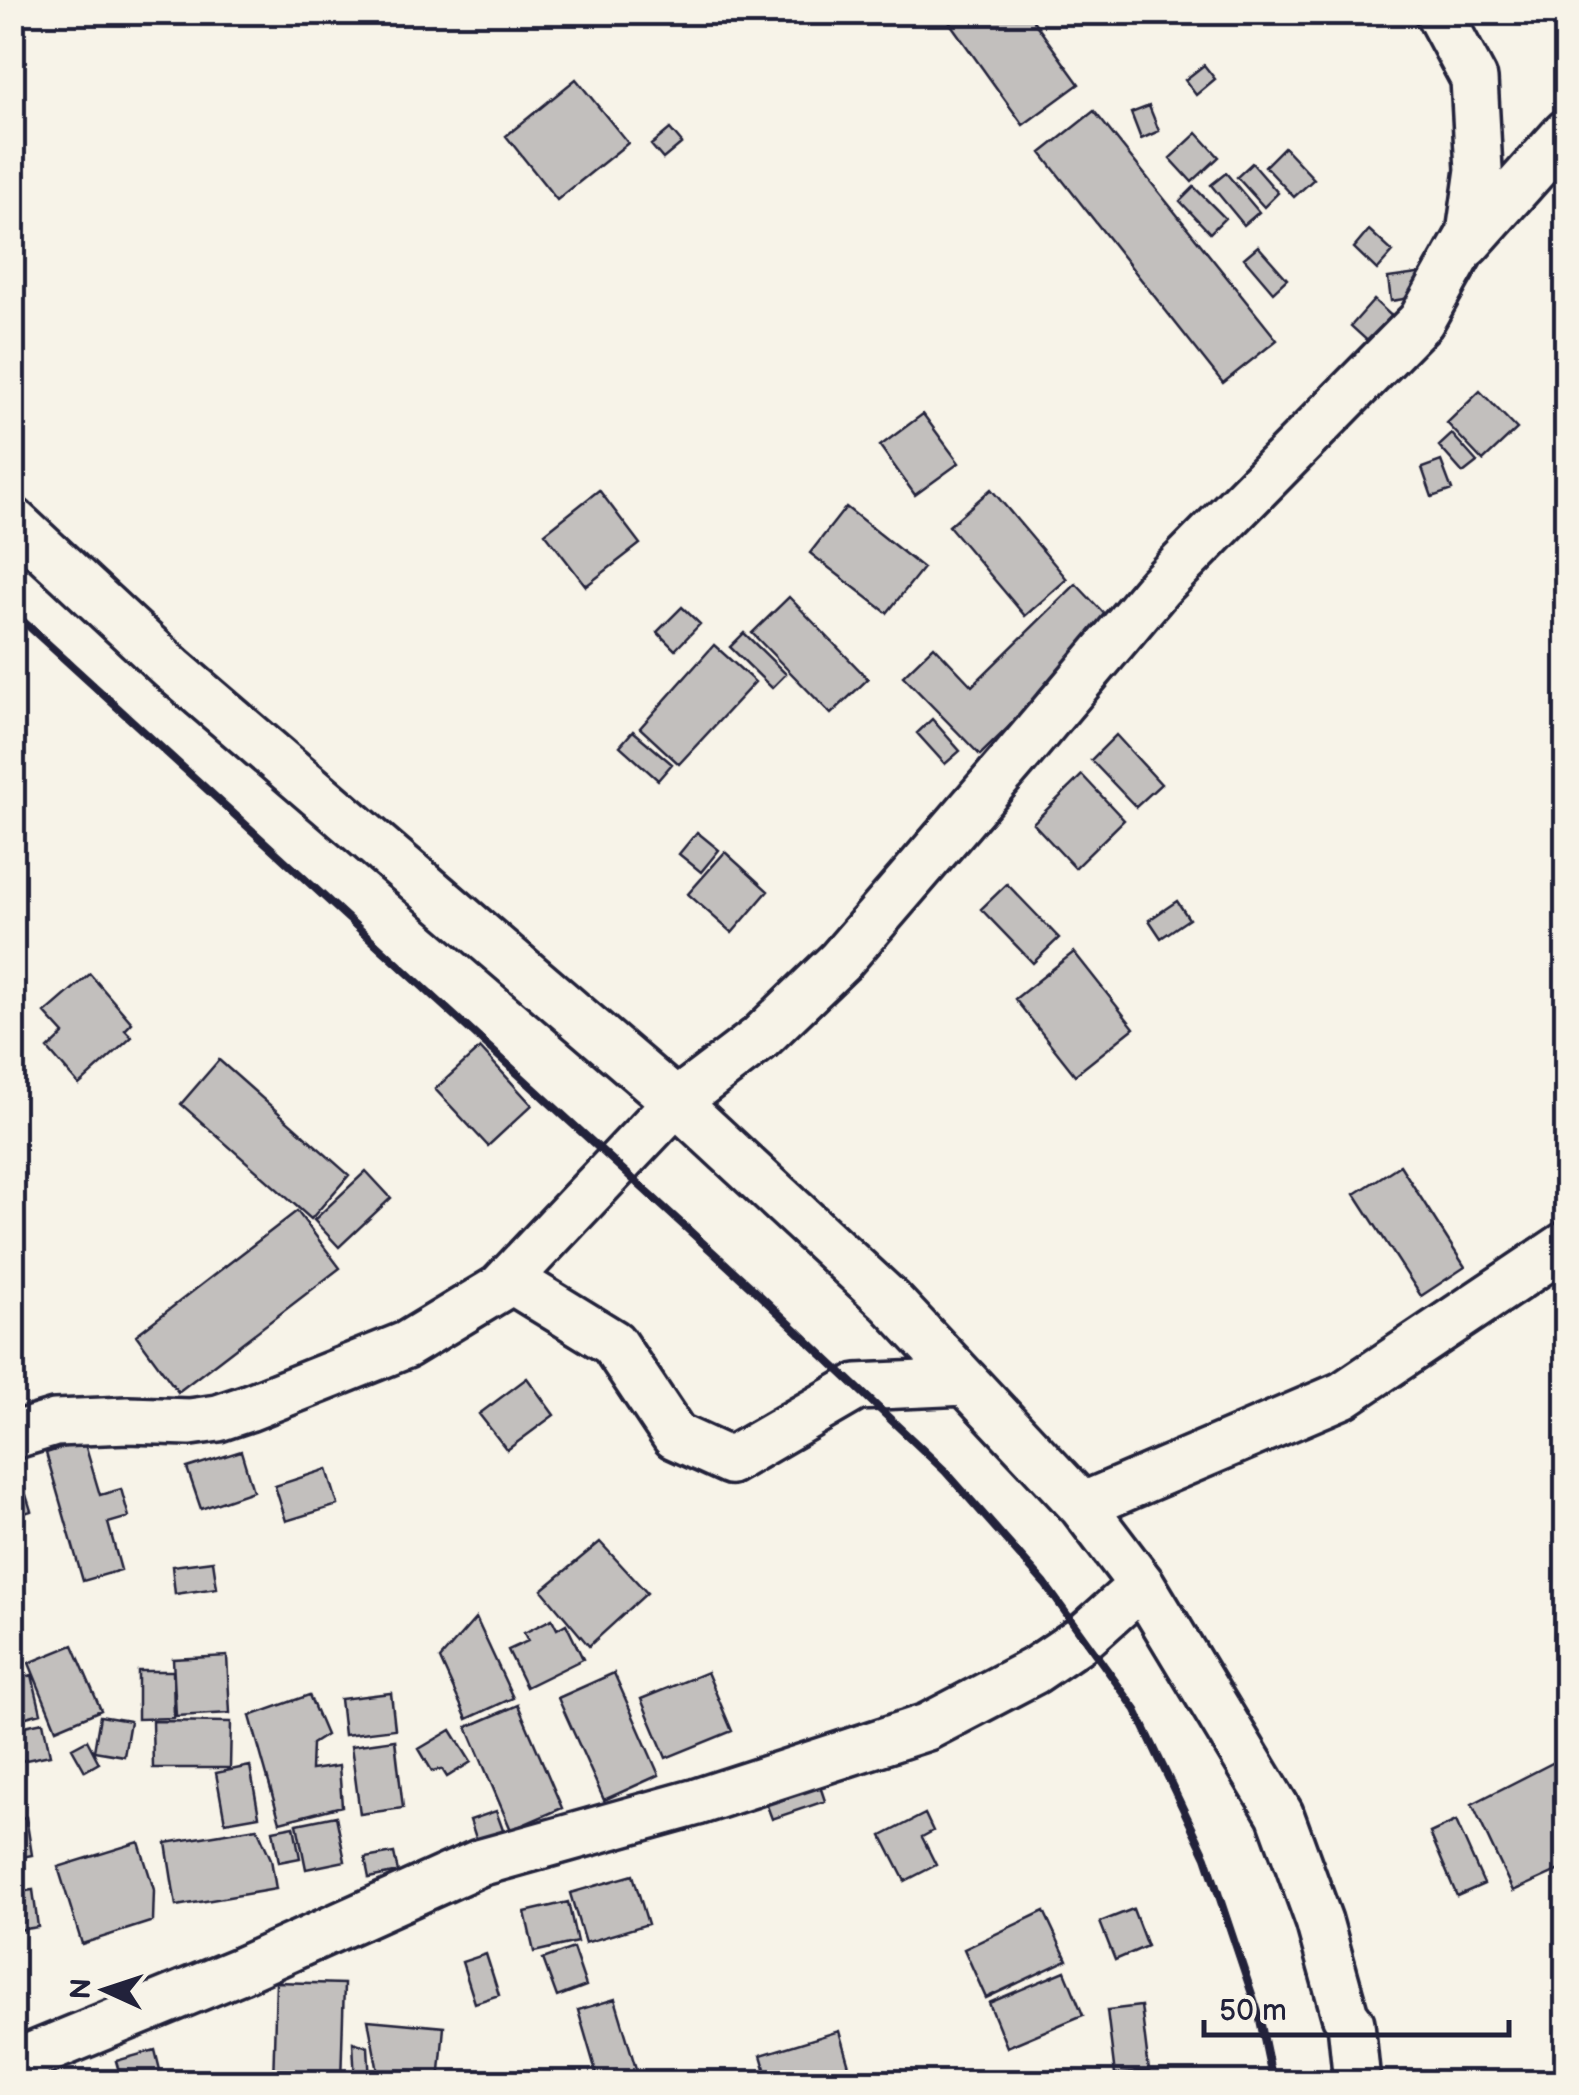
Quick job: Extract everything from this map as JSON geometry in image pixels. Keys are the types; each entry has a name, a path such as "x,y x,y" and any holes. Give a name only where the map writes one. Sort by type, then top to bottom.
{"street":[{"path":"12,1436 55,1423 190,1422 233,1413 406,1345 500,1288 676,1102 759,1039 840,960 1159,587 1421,320 1470,234 1479,170 1474,79 1438,12"},
{"path":"1458,253 1566,133"},
{"path":"12,520 172,669 676,1102 890,1301 1082,1506 1142,1585 1280,1814 1351,2024 1357,2082"},
{"path":"1082,1506 1344,1394 1566,1245"},
{"path":"509,1279 613,1343 675,1436 730,1462 857,1387 966,1382"},
{"path":"12,2064 239,1970 479,1863 697,1802 927,1727 1034,1670 1084,1637 1142,1585"}],"building":[{"path":"942,12 1027,12 1079,84 1023,125"},
{"path":"1204,65 1215,79 1196,95 1185,80"},
{"path":"576,79 628,143 557,200 506,136"},
{"path":"1149,106 1159,131 1141,139 1131,113"},
{"path":"1094,111 1277,340 1223,383 1041,153"},
{"path":"670,129 682,143 663,159 651,145"},
{"path":"1197,133 1219,157 1192,182 1170,158"},
{"path":"1284,147 1314,179 1294,197 1265,166"},
{"path":"1252,163 1278,193 1264,207 1237,177"},
{"path":"1226,173 1259,212 1244,225 1211,185"},
{"path":"1194,187 1225,218 1210,233 1180,201"},
{"path":"1369,230 1393,252 1377,270 1354,248"},
{"path":"1258,246 1287,279 1273,292 1244,258"},
{"path":"1425,273 1429,295 1391,301 1388,278"},
{"path":"1374,300 1397,321 1374,347 1351,326"},
{"path":"1480,391 1517,429 1483,461 1447,423"},
{"path":"923,414 959,463 915,495 880,446"},
{"path":"1452,434 1477,462 1463,473 1439,446"},
{"path":"1441,461 1452,490 1432,497 1422,468"},
{"path":"991,489 1067,579 1025,616 949,526"},
{"path":"599,490 640,544 586,586 545,533"},
{"path":"846,507 923,568 887,613 810,553"},
{"path":"1076,584 1114,624 980,755 903,676 934,646 972,686"},
{"path":"789,597 868,679 831,714 752,633"},
{"path":"682,607 700,624 675,650 657,632"},
{"path":"744,633 786,674 772,688 730,647"},
{"path":"714,645 755,682 679,764 640,728"},
{"path":"932,719 960,751 945,764 917,733"},
{"path":"633,731 672,764 658,780 620,746"},
{"path":"1116,735 1161,784 1136,807 1091,760"},
{"path":"1082,775 1124,820 1075,868 1033,823"},
{"path":"697,832 719,850 701,872 679,854"},
{"path":"725,852 768,891 732,933 688,894"},
{"path":"1007,884 1059,938 1033,963 981,909"},
{"path":"1177,901 1189,919 1161,938 1149,920"},
{"path":"1074,952 1134,1028 1075,1075 1015,999"},
{"path":"90,974 132,1023 125,1030 132,1037 79,1085 48,1049 64,1034 45,1013"},
{"path":"480,1048 532,1105 488,1146 435,1089"},
{"path":"219,1060 349,1175 311,1219 181,1104"},
{"path":"1400,1165 1465,1267 1421,1296 1355,1194"},
{"path":"366,1171 391,1198 339,1247 314,1220"},
{"path":"297,1211 340,1268 178,1392 136,1335"},
{"path":"527,1378 554,1415 507,1450 479,1414"},
{"path":"84,1441 100,1495 121,1489 129,1517 108,1523 121,1570 83,1581 46,1453"},
{"path":"12,1449 31,1511 12,1517"},
{"path":"241,1451 253,1491 201,1509 187,1468"},
{"path":"327,1469 338,1505 286,1521 275,1486"},
{"path":"600,1542 647,1593 589,1646 542,1590"},
{"path":"213,1561 217,1588 175,1594 172,1566"},
{"path":"476,1618 513,1698 467,1719 440,1659"},
{"path":"552,1619 557,1629 566,1624 583,1659 526,1687 508,1650 528,1641 524,1633"},
{"path":"73,1645 101,1710 56,1729 29,1663"},
{"path":"227,1656 230,1713 176,1716 173,1659"},
{"path":"138,1671 173,1671 174,1718 138,1719"},
{"path":"707,1672 732,1731 666,1758 641,1699"},
{"path":"614,1673 659,1775 604,1800 558,1698"},
{"path":"32,1675 41,1713 19,1719 12,1680"},
{"path":"391,1693 395,1729 344,1735 340,1699"},
{"path":"309,1695 326,1735 312,1744 311,1770 339,1766 342,1806 280,1822 250,1716"},
{"path":"518,1705 562,1808 511,1830 467,1727"},
{"path":"100,1716 130,1721 124,1756 94,1751"},
{"path":"152,1721 231,1722 230,1768 153,1768"},
{"path":"43,1722 50,1755 21,1761 15,1728"},
{"path":"451,1730 471,1762 447,1777 442,1769 432,1771 419,1749"},
{"path":"87,1740 99,1763 85,1771 72,1748"},
{"path":"395,1740 403,1808 360,1814 351,1746"},
{"path":"1566,1756 1566,1867 1513,1891 1472,1804"},
{"path":"250,1766 259,1816 225,1822 216,1773"},
{"path":"817,1777 825,1801 772,1819 763,1795"},
{"path":"496,1811 508,1844 481,1853 470,1820"},
{"path":"925,1814 933,1831 922,1837 936,1865 905,1881 882,1836"},
{"path":"336,1816 345,1861 306,1869 297,1824"},
{"path":"26,1817 32,1855 12,1859 12,1820"},
{"path":"1456,1821 1484,1884 1457,1896 1430,1833"},
{"path":"294,1826 300,1858 279,1862 273,1830"},
{"path":"257,1828 271,1859 276,1889 176,1906 166,1843"},
{"path":"139,1842 154,1890 153,1921 82,1944 58,1867"},
{"path":"394,1853 398,1872 369,1878 365,1858"},
{"path":"633,1875 648,1924 585,1943 570,1893"},
{"path":"33,1890 38,1927 12,1931 12,1893"},
{"path":"568,1902 577,1942 534,1952 525,1912"},
{"path":"1133,1909 1147,1946 1115,1960 1100,1922"},
{"path":"1044,1911 1067,1960 986,1998 964,1949"},
{"path":"573,1948 586,1986 557,1997 543,1959"},
{"path":"486,1954 499,1995 475,2003 462,1962"},
{"path":"1065,1971 1083,2015 1007,2047 989,2003"},
{"path":"276,1982 344,1984 341,2082 273,2082"},
{"path":"615,1999 640,2082 599,2082 578,2010"},
{"path":"1141,2006 1149,2071 1115,2075 1107,2010"},
{"path":"368,2020 444,2027 439,2082 380,2082"},
{"path":"839,2031 849,2066 793,2082 769,2082 761,2055"},
{"path":"353,2042 368,2047 370,2082 355,2082"},
{"path":"155,2050 163,2082 122,2082 116,2061"}],"railway":[{"path":"12,611 752,1288 945,1471 1045,1584 1136,1710 1206,1857 1259,2015 1273,2082"}]}
